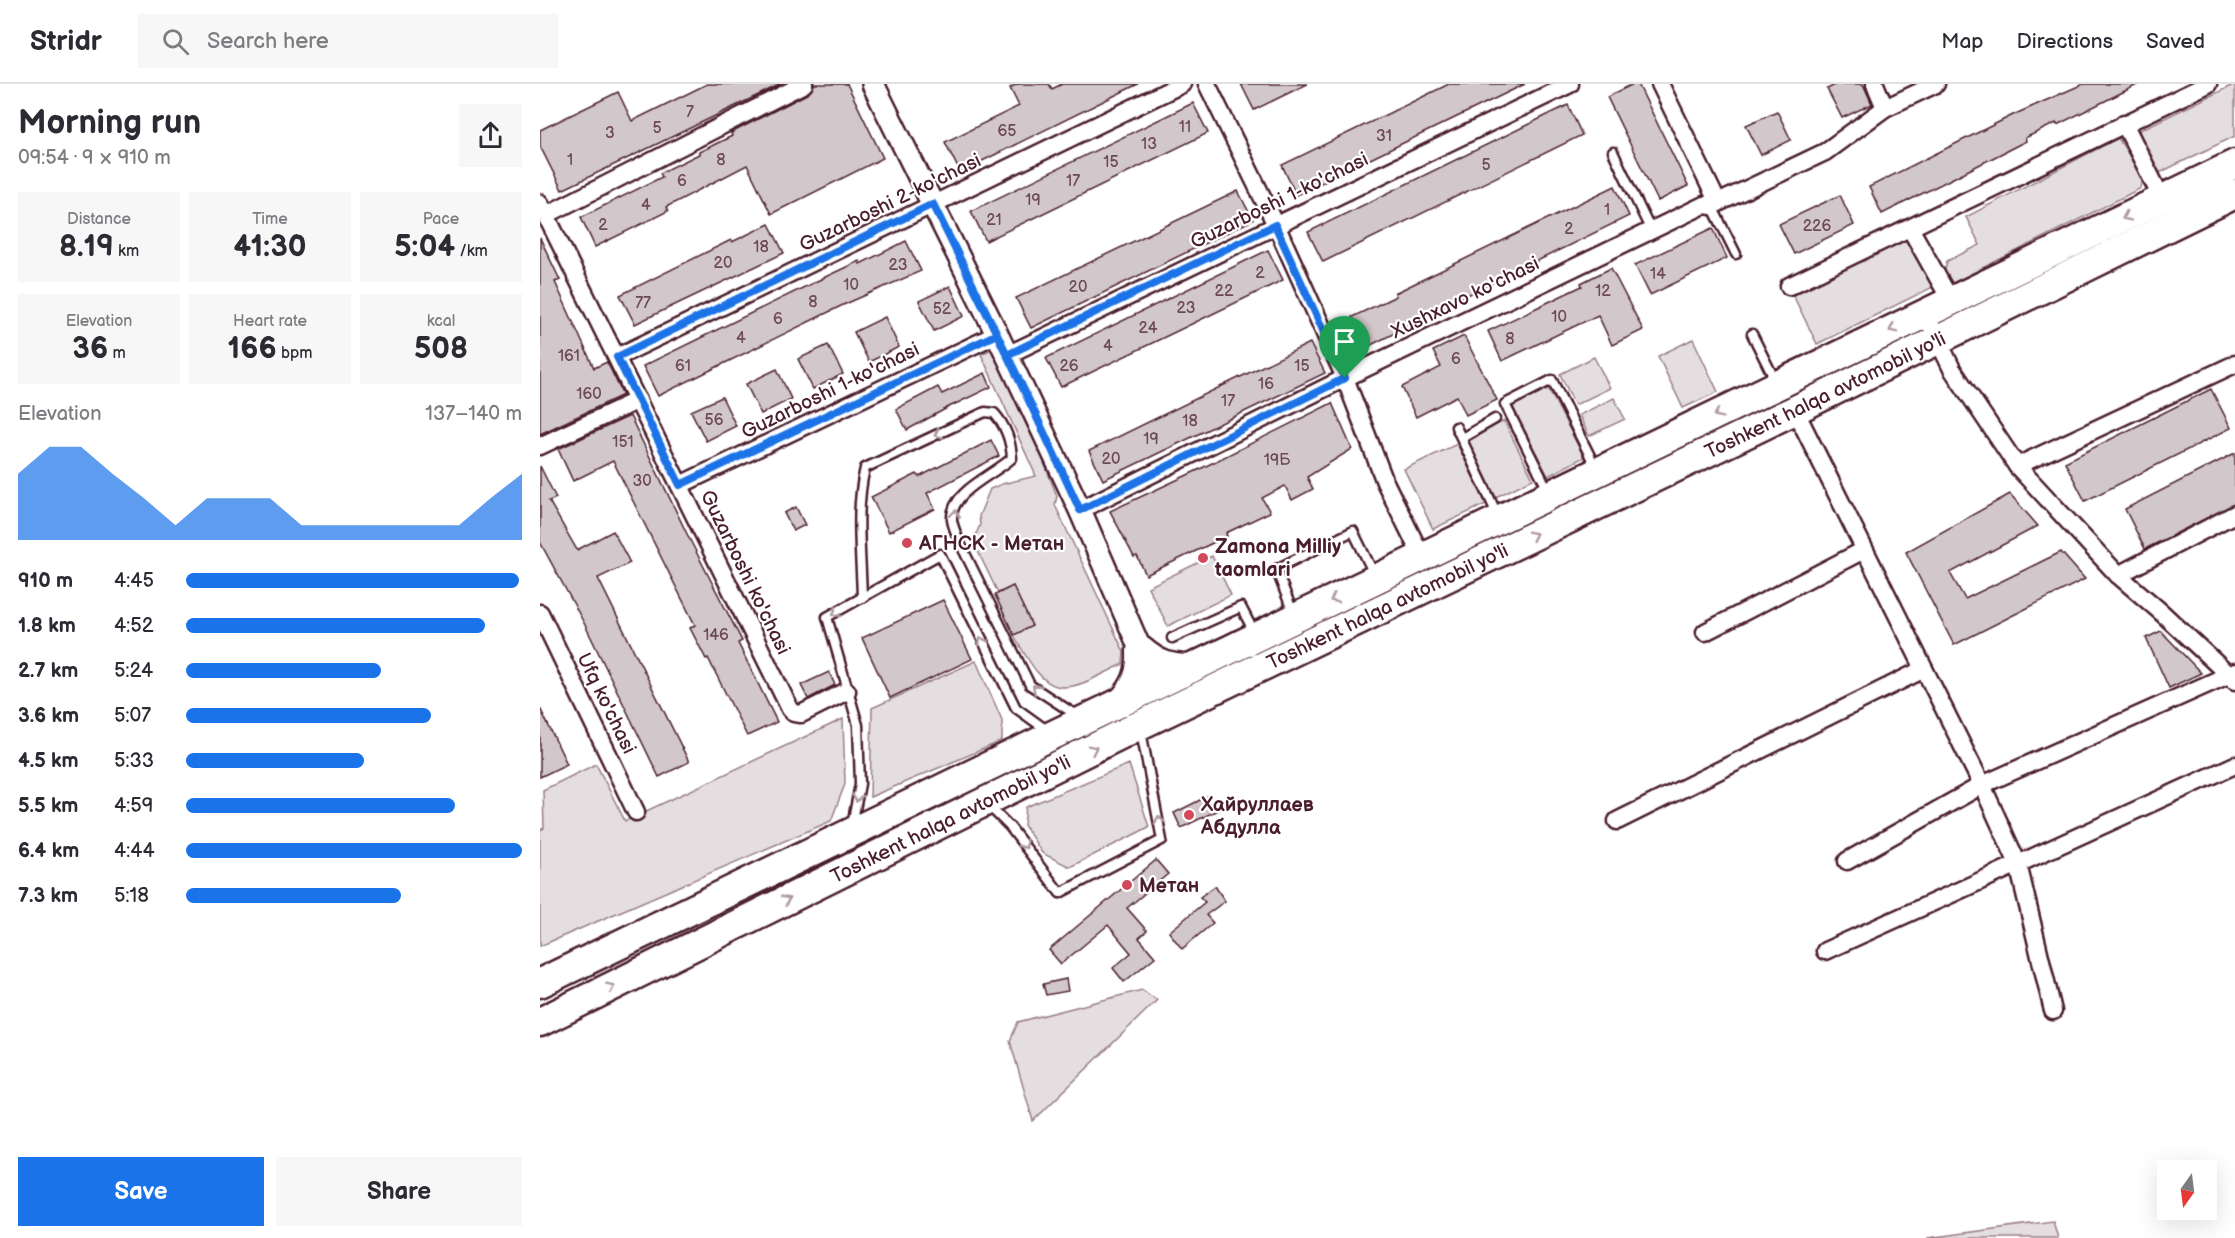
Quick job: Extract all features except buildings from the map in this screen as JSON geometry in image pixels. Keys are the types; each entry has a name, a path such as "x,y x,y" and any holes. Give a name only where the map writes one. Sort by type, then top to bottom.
{"highway":[{"name":"Toshkent halqa avtomobil yo'li","path":"547,979 2235,164"},
{"name":"Toshkent halqa avtomobil yo'li","path":"540,1022 984,802 2235,194"},
{"path":"1431,552 1453,574"},
{"path":"1141,651 1163,666 1190,669"},
{"path":"1122,702 1132,691 1139,678 1142,665 1141,651"},
{"path":"547,979 570,1007"}],"street":[{"path":"543,209 804,84"},
{"path":"873,84 1007,355 1080,510 1141,651"},
{"name":"Guzarboshi 2-ko'chasi","path":"617,357 1182,84"},
{"path":"1207,84 1345,378 1385,482 1431,552"},
{"name":"Guzarboshi 1-ko'chasi","path":"1007,355 1570,84"},
{"path":"1660,84 1715,204"},
{"path":"1875,84 1885,108"},
{"name":"Xushxavo ko'chasi","path":"1080,510 1345,378 1704,205 1715,204 1825,152 1885,108 1936,84"},
{"path":"1789,286 2208,84"},
{"path":"2124,123 2162,199"},
{"name":"Guzarboshi ko'chasi","path":"543,209 790,709 794,713 801,714 847,691"},
{"path":"1910,228 1951,301"},
{"path":"1847,861 1982,785 2233,676 2118,575 2017,466 1952,369 1925,313"},
{"name":"Guzarboshi 1-ko'chasi","path":"680,485 997,334"},
{"path":"2017,466 2235,364"},
{"path":"540,446 638,400"},
{"path":"1794,410 1982,785 2018,864 2053,1011"},
{"path":"2118,575 2235,514"},
{"path":"1705,632 1864,550"},
{"name":"Ufq ko'chasi","path":"540,613 636,812"},
{"path":"1617,821 1924,669"},
{"path":"1825,951 2235,765"}],"lane":[{"path":"1613,152 1651,231"},
{"path":"1715,204 1736,254"},
{"path":"1752,334 1777,385"},
{"path":"1550,495 1505,404 1552,380 1598,471"},
{"path":"862,598 860,510 861,485 865,468 985,412 994,413 1000,419 1011,444 1012,458 1000,469 976,483 958,500 952,519 960,543 1030,685 1085,720"},
{"path":"1462,438 1495,419"},
{"path":"1456,427 1499,519"},
{"path":"1296,618 1276,569 1353,531 1376,579"},
{"path":"851,833 860,784 858,725 827,617 940,554 1016,708 1054,735"},
{"path":"1172,638 1241,608 1256,637"},
{"path":"984,802 1010,827 1060,892 1162,840 1140,726"}],"shaded area":[{"path":"2235,84 2235,136 2157,174 2136,132"},
{"path":"2118,138 2143,177 2141,188 1947,286 1944,274 1947,261 1980,245 1966,217"},
{"path":"1909,238 1933,287 1817,344 1793,295"},
{"path":"1693,339 1718,392 1683,408 1658,356"},
{"path":"992,349 1041,455 1057,496 1055,505 1124,652 1123,664 1070,687 1058,687 1048,682 1026,657 1014,635 1032,626 1013,586 998,593 973,541 980,525 979,516 990,489 1036,476 981,354"},
{"path":"1594,357 1610,388 1575,405 1560,374"},
{"path":"1548,388 1584,457 1548,476 1512,406"},
{"path":"1614,398 1625,419 1589,436 1579,415"},
{"path":"1504,421 1533,479 1496,497 1467,439"},
{"path":"1457,444 1486,504 1433,529 1404,469"},
{"path":"1212,556 1231,595 1168,626 1148,587"},
{"path":"1423,569 1427,577 589,983 585,974"},
{"path":"976,661 1002,720 1002,741 870,797 872,708"},
{"path":"843,719 845,784 831,821 540,946 540,830 544,828 543,790 596,764 625,821"},
{"path":"1129,764 1149,827 1070,867 1042,853 1024,825 1026,807"},
{"path":"1142,990 1157,1000 1033,1121 1010,1041 1018,1022"},
{"path":"2053,1221 2058,1238 1927,1238"}],"place":[{"name":"АГНСК - Метан","path":"907,543"},
{"name":"Zamona Milliy taomlari","path":"1203,558"},
{"name":"Хайруллаев Абдулла","path":"1189,815"},
{"name":"Метан","path":"1127,885"}],"route":[{"path":"1345,378 1080,510 997,334 680,485 617,357 933,204 997,334 1007,355 1275,225 1345,378"}]}
